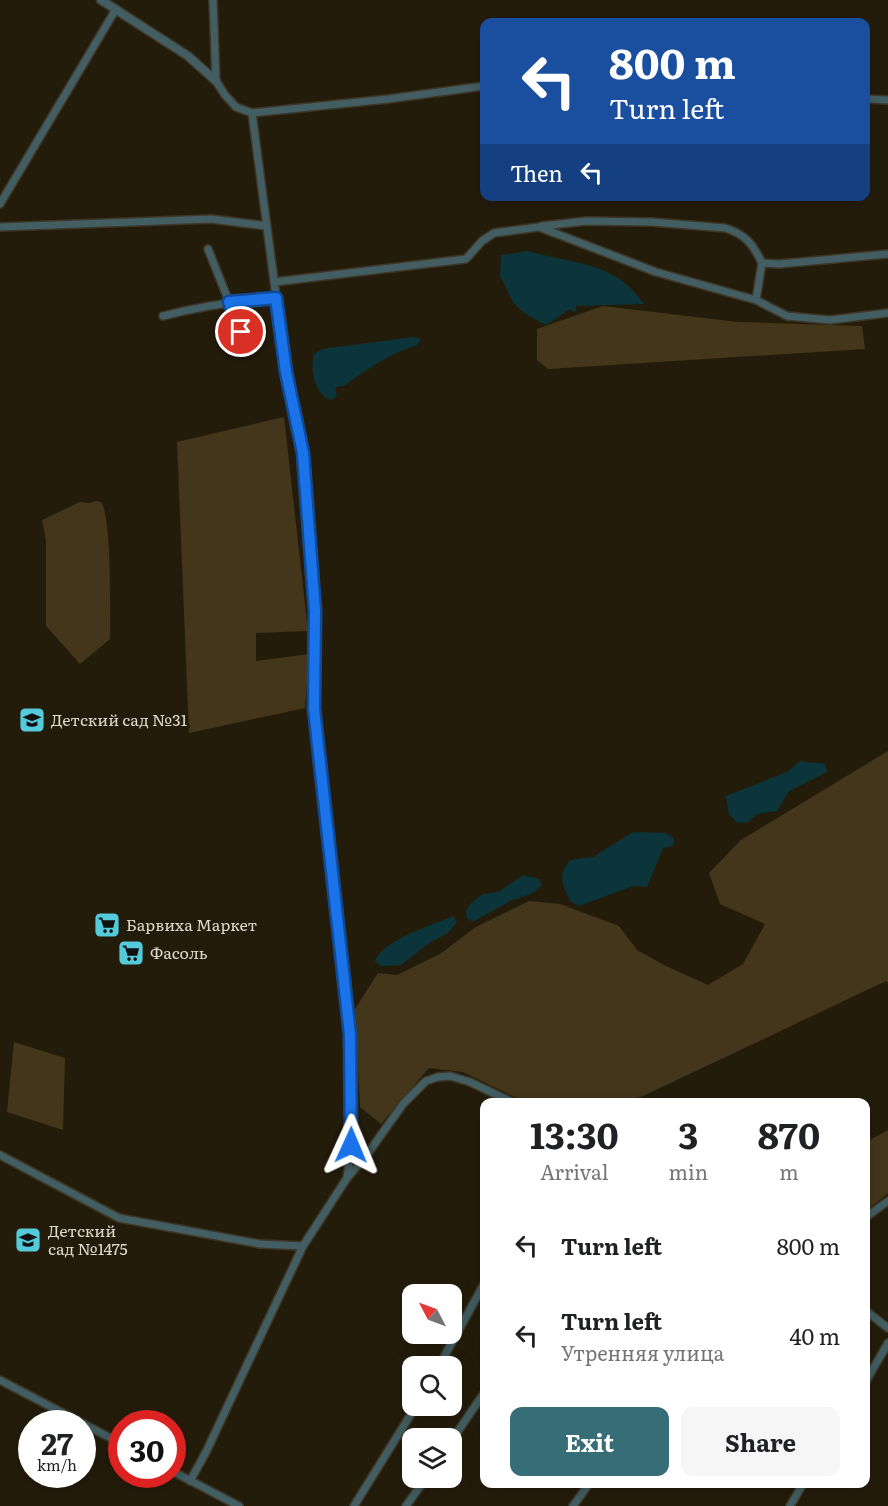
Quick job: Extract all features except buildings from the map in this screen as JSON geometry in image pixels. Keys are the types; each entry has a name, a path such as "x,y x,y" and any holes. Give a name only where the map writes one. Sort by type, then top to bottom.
{"street":[{"path":"101,0 188,56 216,81 236,107 252,113 480,87"},
{"path":"213,0 216,81"},
{"path":"0,204 116,9"},
{"path":"870,99 888,100"},
{"path":"252,113 286,372 303,453 315,611 314,709 350,1035 351,1134 347,1178"},
{"path":"0,226 211,219 267,226"},
{"path":"274,282 466,259 482,241 494,233 586,221 652,222 725,228 736,231 747,238 762,263 756,300"},
{"path":"539,227 657,272 756,300 787,316 830,320 888,313"},
{"path":"208,249 241,332"},
{"path":"762,263 778,264 888,254"},
{"path":"163,316 197,307 276,298"},
{"path":"190,1480 206,1452 303,1246 347,1178 366,1156 403,1104 426,1081 450,1076 470,1082 504,1098"},
{"path":"0,1155 119,1218 260,1244 303,1246"},
{"path":"870,1214 888,1201"},
{"path":"444,1356 480,1291"},
{"path":"870,1314 888,1328"},
{"path":"870,1374 888,1343"},
{"path":"0,1380 108,1437"},
{"path":"460,1428 480,1399"},
{"path":"354,1506 410,1416"},
{"path":"186,1478 239,1506"},
{"path":"406,1506 419,1488"},
{"path":"573,1506 586,1488"},
{"path":"790,1506 801,1488"}],"shaded area":[{"path":"603,306 738,322 862,326 865,349 548,369 537,360 537,329"},
{"path":"284,417 308,631 256,633 256,661 309,654 305,708 189,733 177,442"},
{"path":"80,502 101,502 105,511 107,526 110,567 110,639 80,664 46,626 46,540 42,520"},
{"path":"888,751 888,983 886,981 641,1097 517,1098 463,1072 429,1068 381,1124 360,1107 355,1009 378,973 397,975 440,954 476,927 529,901 560,904 619,926 637,950 708,985 743,964 765,924 720,904 709,873 741,840"},
{"path":"14,1042 65,1058 63,1130 7,1112"},
{"path":"888,1130 888,1193 870,1208 870,1140"}],"water":[{"path":"528,251 592,266 606,272 620,279 644,304 576,306 577,311 570,309 546,325 518,308 500,277 501,255"},
{"path":"413,337 421,339 417,345 388,357 344,386 335,388 337,396 331,400 325,397 317,387 313,374 313,360 314,354 322,349"},
{"path":"800,761 825,764 827,772 789,791 777,811 757,814 748,822 737,823 729,814 726,796 787,772"},
{"path":"633,832 666,833 674,839 673,846 663,848 647,887 633,886 579,906 570,901 562,876 570,860 593,857"},
{"path":"524,875 539,879 542,885 531,894 510,901 473,922 467,918 466,911 470,904 483,894 498,892"},
{"path":"453,916 457,922 448,933 429,943 401,965 380,966 375,961 380,953 398,940"}],"place":[{"name":"Детский сад №31","path":"32,720"},
{"name":"Барвиха Маркет","path":"107,925"},
{"name":"Фасоль","path":"131,953"},
{"name":"Детский сад №1475","path":"28,1240"}],"route":[{"path":"241,332 229,302 276,298 286,372 303,453 315,611 314,709 350,1035 351,1145"}]}
